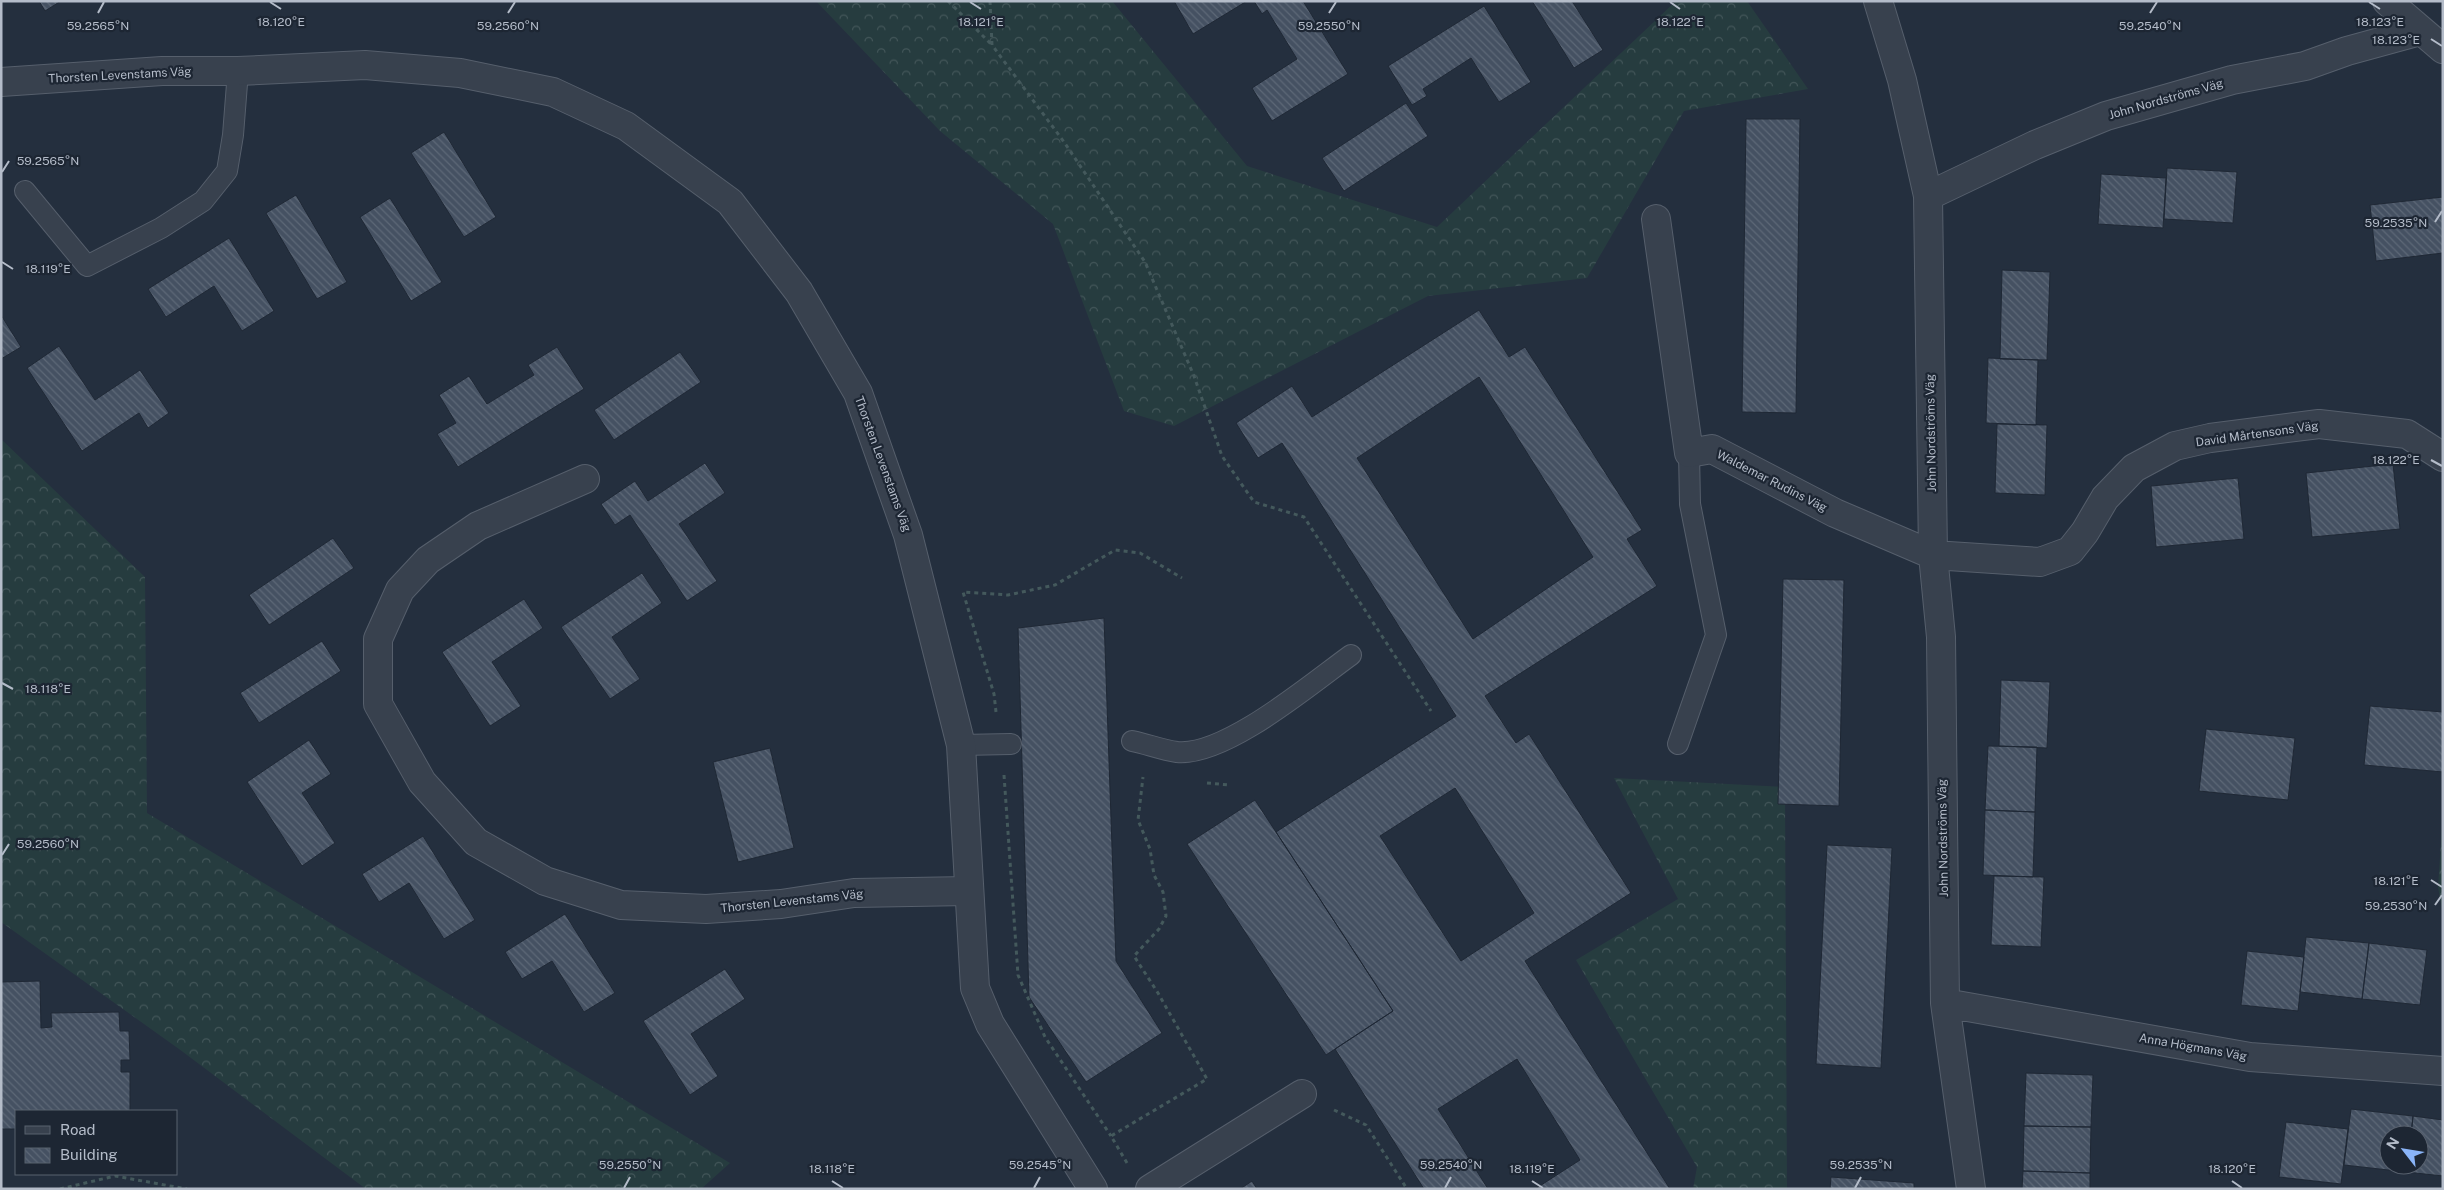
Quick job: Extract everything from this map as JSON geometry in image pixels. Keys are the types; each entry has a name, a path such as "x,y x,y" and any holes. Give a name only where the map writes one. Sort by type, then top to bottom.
{"street":[{"path":"1878,1 1902,80 1928,196"},
{"path":"2387,1 2443,49"},
{"name":"John Nordströms Väg","path":"1971,1189 1945,1003 1941,637 1933,555 1928,196 2035,145 2106,116 2232,80 2305,66 2347,51 2420,31"},
{"name":"Thorsten Levenstams Väg","path":"1,82 162,71 238,71 364,65 460,72 553,92 626,126 730,202 799,292 858,393 908,535 961,745 975,988 990,1024 1092,1189"},
{"path":"1656,219 1690,453"},
{"name":"David Mårtensons Väg","path":"1933,555 2040,562 2070,552 2105,498 2134,468 2176,446 2210,438 2319,424 2407,434 2443,457"},
{"name":"Waldemar Rudins Väg","path":"1690,453 1712,449 1835,513 1933,555"},
{"name":"Thorsten Levenstams Väg","path":"585,479 478,526 428,560 400,590 378,639 378,704 422,782 476,842 545,881 621,905 706,909 781,904 854,893 968,891"},
{"name":"Anna Högmans Väg","path":"1945,1003 2250,1057 2443,1071"},
{"path":"1150,1189 1302,1094"}],"lane":[{"path":"25,191 87,266 161,228 203,201 227,171 233,135 238,71"},
{"path":"1678,744 1716,635 1690,504 1690,453"},
{"path":"1132,741 1178,752 1213,747 1238,736 1351,655"},
{"path":"961,745 1006,744"}],"path":[{"path":"948,1 992,45 1064,142 1145,262 1194,376 1222,456 1254,502 1304,517 1431,711"},
{"path":"990,1 992,45"},
{"path":"963,592 1008,596 1055,585 1115,550 1140,553 1182,578"},
{"path":"958,586 963,592 994,694 1006,744 1018,975 1045,1037 1130,1166"},
{"path":"1111,1136 1207,1079 1158,993 1134,956 1159,930 1166,916 1163,892 1154,875 1150,850 1138,820 1140,786 1144,774 1152,776"},
{"path":"1200,782 1229,785"},
{"path":"1366,1125 1407,1189"},
{"path":"60,1189 115,1176 187,1189"}],"green space":[{"path":"816,1 1112,1 1247,166 1437,227 1676,1 1747,1 1808,89 1684,111 1587,278 1428,296 1174,426 1124,411 1053,224 940,131"},
{"path":"1,439 145,577 147,813 730,1163 701,1189 366,1189 179,1049 1,922"},
{"path":"1614,778 1785,787 1787,1189 1693,1189 1697,1167 1576,960 1678,899"},
{"path":"2443,813 2443,914 2438,887"}],"building":[{"path":"39,1 61,1 45,11"},
{"path":"1174,1 1247,1 1193,34"},
{"path":"1254,1 1303,1 1348,74 1272,121 1252,88 1297,59 1267,10 1262,14"},
{"path":"1532,1 1572,1 1603,50 1574,68"},
{"path":"1484,6 1531,82 1499,102 1471,58 1423,89 1427,96 1412,105 1388,66"},
{"path":"1406,103 1428,136 1344,191 1322,158"},
{"path":"1746,119 1800,119 1796,413 1742,412"},
{"path":"444,132 496,217 464,237 411,153"},
{"path":"2167,168 2237,172 2233,223 2164,219"},
{"path":"2101,174 2166,178 2163,228 2098,224"},
{"path":"296,195 347,282 317,299 266,213"},
{"path":"2443,197 2443,253 2376,261 2370,205"},
{"path":"390,198 442,282 411,301 360,217"},
{"path":"229,238 274,311 242,331 214,286 166,317 148,289"},
{"path":"2002,270 2050,272 2047,360 2000,359"},
{"path":"1479,310 1509,357 1525,347 1642,530 1627,539 1657,586 1485,696 1516,743 1529,734 1631,893 1525,961 1670,1189 1535,1189 1580,1160 1517,1059 1438,1109 1488,1189 1424,1189 1335,1049 1393,1011 1276,832 1456,716 1282,443 1258,458 1236,423 1292,386 1312,417","holes":["1479,377 1593,557 1473,639 1357,458","1455,788 1534,913 1461,961 1380,836"]},
{"path":"1,315 21,347 1,359"},
{"path":"59,346 95,400 140,370 169,413 148,428 139,413 82,451 27,368"},
{"path":"557,347 584,389 458,467 437,434 456,423 439,395 469,376 487,404 534,375 528,365"},
{"path":"680,352 701,382 614,440 594,410"},
{"path":"1988,358 2038,360 2036,425 1986,423"},
{"path":"1997,424 2047,425 2045,495 1995,493"},
{"path":"705,463 725,493 679,524 717,581 687,601 630,515 615,525 601,504 635,481 648,501"},
{"path":"2393,464 2400,529 2312,537 2306,473"},
{"path":"2238,478 2244,539 2156,547 2151,486"},
{"path":"333,538 354,568 269,625 249,595"},
{"path":"642,573 662,603 612,637 640,679 610,699 561,627"},
{"path":"1783,579 1844,580 1839,806 1778,804"},
{"path":"524,599 543,628 492,662 521,706 490,726 442,652"},
{"path":"1104,618 1116,961 1162,1033 1086,1082 1029,997 1018,628"},
{"path":"322,641 341,671 259,723 240,693"},
{"path":"2001,680 2050,682 2047,748 1999,746"},
{"path":"2370,706 2443,712 2443,772 2364,765"},
{"path":"2206,729 2295,738 2288,800 2199,791"},
{"path":"309,740 331,774 302,793 335,843 302,866 247,782"},
{"path":"1988,746 2037,747 2035,812 1985,810"},
{"path":"770,748 794,848 738,862 713,762"},
{"path":"1255,800 1393,1011 1326,1055 1187,844"},
{"path":"1985,810 2035,812 2033,877 1983,875"},
{"path":"423,836 475,920 444,939 409,883 379,902 362,874"},
{"path":"1827,845 1892,848 1881,1068 1816,1064"},
{"path":"1994,876 2044,877 2041,947 1991,945"},
{"path":"565,914 615,993 584,1012 552,961 522,979 505,952"},
{"path":"2306,937 2369,943 2362,999 2300,992"},
{"path":"2369,943 2427,950 2420,1005 2362,999"},
{"path":"2247,951 2304,957 2298,1011 2241,1005"},
{"path":"725,969 745,999 691,1034 718,1076 690,1095 643,1021"},
{"path":"40,981 41,1028 52,1027 51,1013 119,1012 120,1031 129,1031 130,1060 121,1060 121,1072 130,1072 130,1110 15,1110 15,1129 1,1129 1,982"},
{"path":"2026,1073 2093,1075 2091,1127 2024,1126"},
{"path":"2351,1109 2413,1116 2412,1125 2379,1125 2379,1169 2344,1165"},
{"path":"2413,1116 2443,1120 2443,1176 2429,1174 2429,1125 2412,1125"},
{"path":"2286,1122 2348,1129 2341,1184 2279,1177"},
{"path":"2024,1126 2091,1127 2090,1173 2023,1171"},
{"path":"2023,1171 2090,1173 2090,1189 2022,1189"},
{"path":"1831,1177 1914,1183 1914,1189 1830,1189"},
{"path":"1252,1181 1257,1189 1240,1189"}]}
